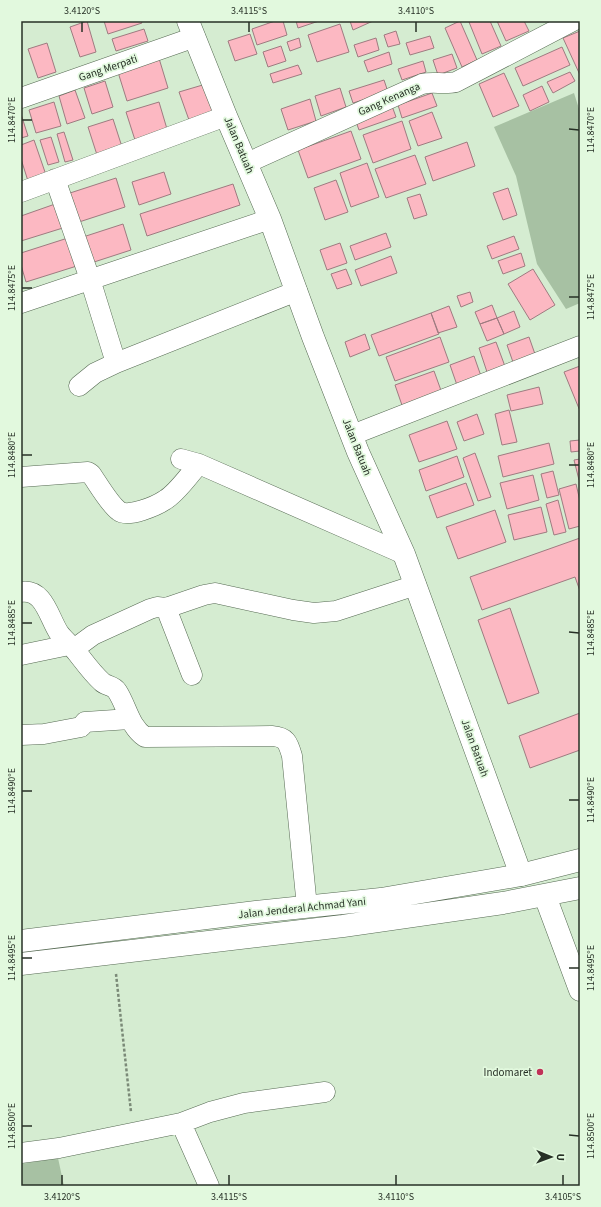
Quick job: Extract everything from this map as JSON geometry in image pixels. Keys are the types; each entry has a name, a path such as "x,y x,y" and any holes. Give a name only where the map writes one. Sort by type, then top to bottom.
{"main road":[{"name":"Jalan Batuah","path":"192,29 226,116 270,219 352,436 404,554 521,875"},
{"name":"Jalan Jenderal Achmad Yani","path":"21,941 381,899 521,875 580,860"},
{"name":"Jalan Jenderal Achmad Yani","path":"21,964 344,926 503,903 580,888"},
{"path":"545,896 580,990"}],"street":[{"name":"Gang Kenanga","path":"247,163 422,84 432,82 450,84 456,82 565,23"},
{"name":"Gang Merpati","path":"21,98 192,29"},
{"path":"21,192 226,116"},
{"path":"55,179 90,279 116,363"},
{"path":"21,303 270,219"},
{"path":"79,386 95,373 116,363 297,291"},
{"path":"352,436 580,346"},
{"path":"21,477 88,472 91,474 114,507 119,512 126,514 142,511 166,500 190,462 404,554"},
{"path":"21,655 71,647 93,635 150,609 166,608 204,595 215,593 293,610 314,613 336,611 416,585"},
{"path":"21,592 27,591 40,598 57,629 102,682 115,689 130,719 139,733 145,737 280,736 285,740 289,746 292,756 307,907"},
{"path":"166,608 192,676"},
{"path":"21,735 44,734 81,727 85,722 130,719"},
{"path":"21,1154 59,1148 181,1123 210,1112 244,1103 325,1092"},
{"path":"181,1123 210,1186"}],"path":[{"path":"114,954 133,1133"}],"green space":[{"path":"574,93 580,112 580,303 566,309 537,264 516,176 494,127"},
{"path":"58,1158 64,1186 21,1186 21,1164"}],"building":[{"path":"87,21 96,52 80,57 70,27"},
{"path":"104,21 141,21 142,23 108,34"},
{"path":"275,21 283,21 287,35 257,45 252,29"},
{"path":"296,21 319,21 298,28"},
{"path":"350,21 373,21 353,30"},
{"path":"460,21 477,60 462,67 445,28"},
{"path":"490,21 501,46 482,54 469,22"},
{"path":"497,21 524,21 529,31 506,41"},
{"path":"340,24 349,52 317,62 308,35"},
{"path":"144,29 148,41 116,51 112,39"},
{"path":"396,31 400,44 388,47 384,35"},
{"path":"580,31 580,75 563,38"},
{"path":"250,34 257,54 235,61 228,41"},
{"path":"430,36 434,48 410,55 406,43"},
{"path":"299,38 301,47 290,51 287,42"},
{"path":"376,38 379,50 358,57 354,45"},
{"path":"47,43 56,72 38,78 28,49"},
{"path":"281,46 286,61 268,67 263,52"},
{"path":"562,47 570,65 523,86 515,68"},
{"path":"389,52 392,64 368,72 364,61"},
{"path":"452,54 457,68 438,75 433,60"},
{"path":"158,55 168,88 127,101 117,69"},
{"path":"423,61 426,72 402,80 398,69"},
{"path":"298,65 302,74 273,83 270,74"},
{"path":"570,72 575,81 553,93 547,82"},
{"path":"504,73 519,106 493,117 479,84"},
{"path":"384,80 388,92 353,103 349,91"},
{"path":"105,81 113,107 92,114 84,88"},
{"path":"206,84 215,111 189,120 179,92"},
{"path":"542,86 549,102 530,111 523,95"},
{"path":"340,88 346,107 321,116 315,96"},
{"path":"75,90 85,118 67,124 59,96"},
{"path":"432,93 437,106 402,118 398,105"},
{"path":"310,99 316,121 288,130 281,109"},
{"path":"54,102 61,126 36,133 29,110"},
{"path":"159,102 167,129 135,140 126,112"},
{"path":"392,106 396,117 359,130 355,119"},
{"path":"432,112 442,138 418,146 409,121"},
{"path":"21,114 28,136 21,138"},
{"path":"113,119 123,150 98,158 88,127"},
{"path":"402,121 411,149 373,163 363,135"},
{"path":"351,131 361,159 308,178 298,150"},
{"path":"64,132 73,160 65,162 57,134"},
{"path":"51,137 59,162 48,165 40,140"},
{"path":"34,140 46,175 28,181 21,159 21,145"},
{"path":"467,142 475,166 433,181 425,157"},
{"path":"415,155 426,184 386,198 375,169"},
{"path":"367,163 379,197 351,207 340,173"},
{"path":"164,172 171,194 139,205 132,182"},
{"path":"116,178 125,207 76,223 67,194"},
{"path":"336,180 348,212 325,220 314,188"},
{"path":"233,184 240,205 147,236 140,214"},
{"path":"508,188 517,215 503,220 493,193"},
{"path":"420,194 427,215 414,219 407,198"},
{"path":"58,203 66,227 21,241 21,216"},
{"path":"123,224 131,250 91,263 83,237"},
{"path":"386,233 391,247 355,260 350,246"},
{"path":"514,236 519,249 492,259 487,246"},
{"path":"71,237 80,265 26,282 21,265 21,253"},
{"path":"340,243 347,263 327,270 320,250"},
{"path":"521,253 525,266 503,274 498,261"},
{"path":"391,256 397,273 361,286 355,270"},
{"path":"346,269 352,284 337,289 331,274"},
{"path":"533,269 555,305 530,320 508,284"},
{"path":"470,292 473,302 461,307 457,296"},
{"path":"492,305 497,318 480,324 475,312"},
{"path":"449,306 457,327 438,333 431,313"},
{"path":"514,311 520,327 504,334 497,318"},
{"path":"431,313 439,334 379,356 371,335"},
{"path":"497,318 504,334 487,341 480,324"},
{"path":"365,334 370,349 350,357 345,342"},
{"path":"440,337 449,362 395,381 386,357"},
{"path":"529,337 536,357 514,365 507,345"},
{"path":"496,342 506,369 488,375 479,348"},
{"path":"474,356 482,379 458,388 450,365"},
{"path":"580,366 580,411 564,372"},
{"path":"434,371 443,396 404,411 395,385"},
{"path":"539,387 543,404 511,411 507,395"},
{"path":"509,410 517,442 502,445 495,414"},
{"path":"477,414 484,434 464,441 457,422"},
{"path":"447,421 457,449 419,462 409,435"},
{"path":"580,440 580,451 571,452 570,441"},
{"path":"549,443 554,464 503,477 498,456"},
{"path":"475,453 491,497 478,501 463,458"},
{"path":"457,456 464,477 426,491 419,470"},
{"path":"580,459 580,480 579,480 574,460"},
{"path":"553,471 559,495 547,498 541,474"},
{"path":"533,475 539,500 507,509 500,483"},
{"path":"466,483 474,505 437,518 429,496"},
{"path":"576,484 580,501 580,526 569,529 559,489"},
{"path":"558,500 566,532 554,535 546,504"},
{"path":"541,507 547,532 514,540 508,515"},
{"path":"495,510 506,542 458,559 446,527"},
{"path":"580,538 580,591 575,577 482,610 470,577"},
{"path":"510,608 539,693 508,704 478,620"},
{"path":"580,713 580,750 530,768 519,736"}],"place":[{"name":"Indomaret","path":"540,1072"}]}
